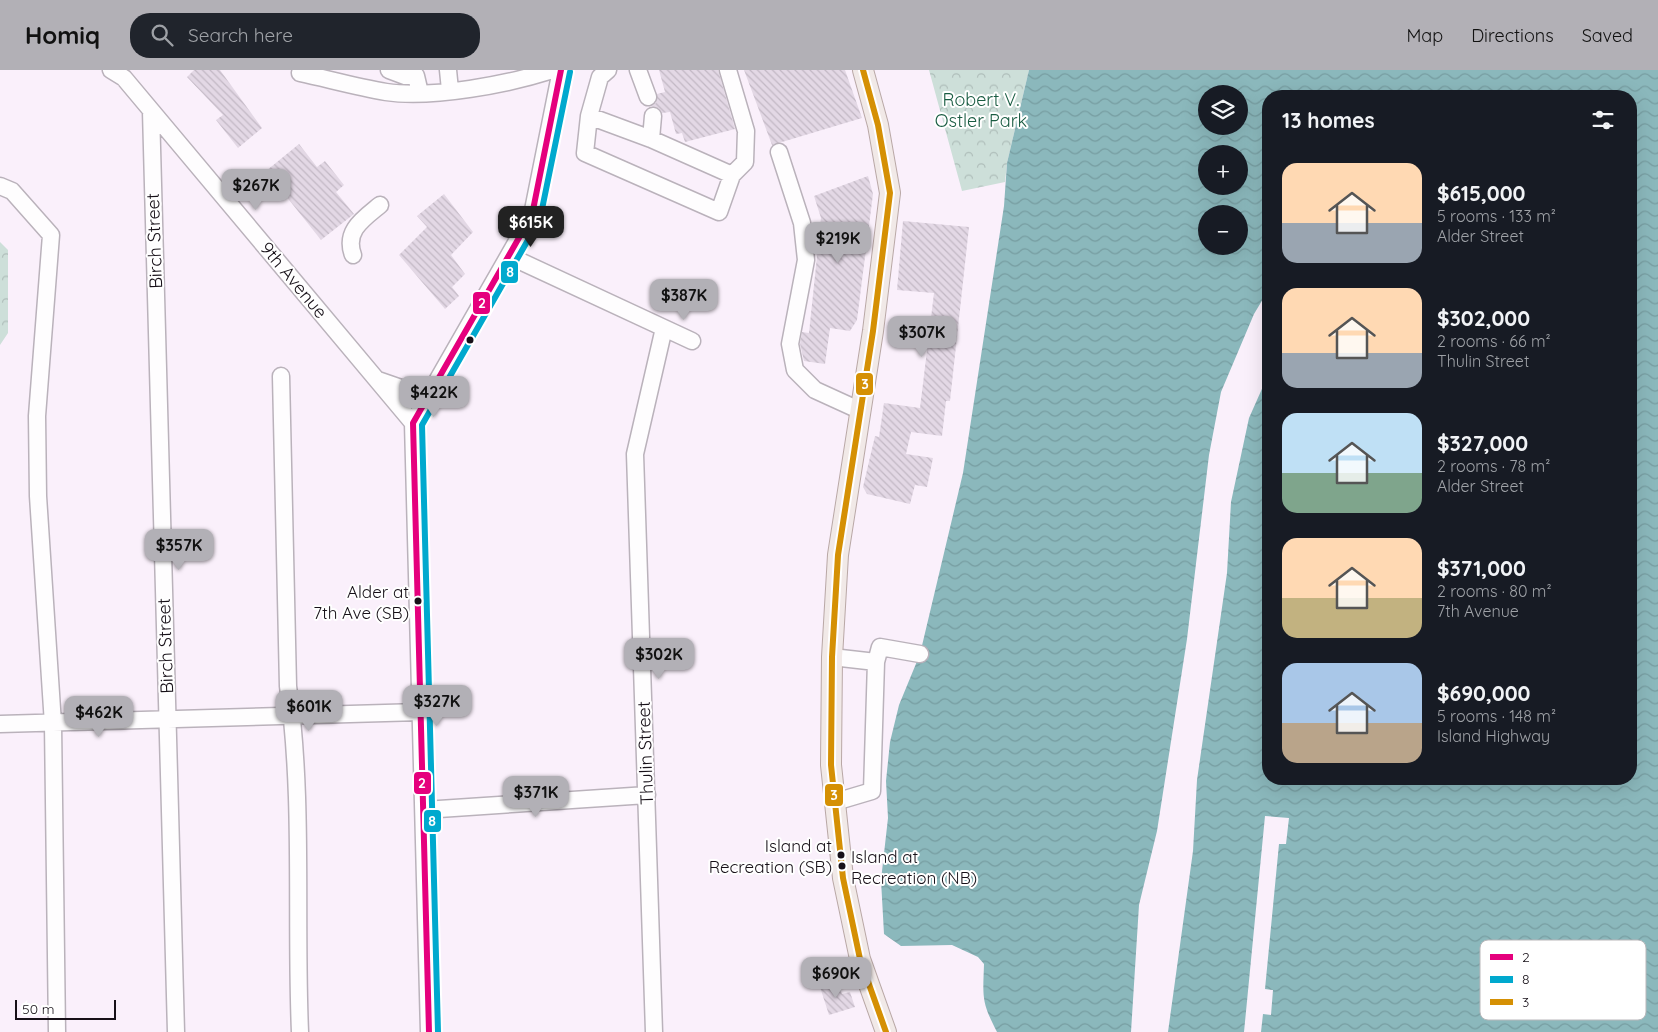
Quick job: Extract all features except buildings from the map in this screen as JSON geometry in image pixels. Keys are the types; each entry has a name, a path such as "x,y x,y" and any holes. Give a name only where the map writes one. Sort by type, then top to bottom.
{"main road":[{"path":"863,70 878,125 890,193 861,410 838,555 832,657 831,765 843,878 858,950 886,1032"}],"street":[{"name":"9th Avenue","path":"111,70 124,78 413,424"},
{"path":"389,70 405,76 416,76 420,93"},
{"path":"448,70 450,90"},
{"path":"300,73 388,92 420,93 535,76 553,70"},
{"path":"429,1032 413,424 532,215 561,70"},
{"path":"608,70 600,78 589,116 585,153 719,212 732,175 745,162 746,131 728,70"},
{"path":"638,70 648,97"},
{"name":"Birch Street","path":"150,111 176,1032"},
{"path":"589,116 732,175"},
{"path":"651,140 653,116"},
{"path":"778,152 802,223 806,260 790,344 796,370 815,390 861,410"},
{"path":"0,186 12,192 50,235 37,416 38,496 53,724 57,1032"},
{"path":"353,255 349,246 354,228 380,205"},
{"path":"509,256 692,341"},
{"name":"Thulin Street","path":"654,1032 636,454 664,328"},
{"path":"281,376 288,686 292,717 300,1032"},
{"path":"378,380 427,397"},
{"path":"835,802 872,791 876,662 880,647 920,654"},
{"path":"832,657 876,662"},
{"path":"0,724 53,724 420,712"},
{"path":"424,810 647,795"}],"green space":[{"name":"Robert V. Ostler Park","path":"929,70 1029,70 1007,163 1005,182 962,191"},
{"path":"0,242 8,250 8,333 0,345"}],"water":[{"path":"1029,70 1658,70 1658,1032 1168,1032 1193,851 1197,780 1227,573 1231,502 1249,418 1262,389 1262,785 1637,785 1637,90 1262,90 1262,301 1254,314 1221,392 1209,455 1187,639 1157,831 1139,905 1131,1032 997,1032 984,999 984,964 978,957 952,945 901,946 884,934 881,880 888,818 886,781 890,742 899,705 920,654 963,473 1004,206 1007,163"}],"pier":[{"path":"1265,816 1289,818 1286,844 1279,844 1265,989 1273,990 1271,1015 1263,1014 1261,1032 1244,1032"}],"transit line":[{"name":"2","path":"429,1032 413,423 532,215 561,70"},
{"name":"3","path":"863,70 878,125 890,193 873,331 838,555 832,657 831,765 843,878 860,959 886,1032"},
{"name":"8","path":"438,1032 422,425 540,219 570,72"}],"place":[{"name":"Alder at 7th Ave (SB)","path":"418,601"},
{"name":"Island at Recreation (SB)","path":"841,855"},
{"name":"Island at Recreation (NB)","path":"842,866"}]}
